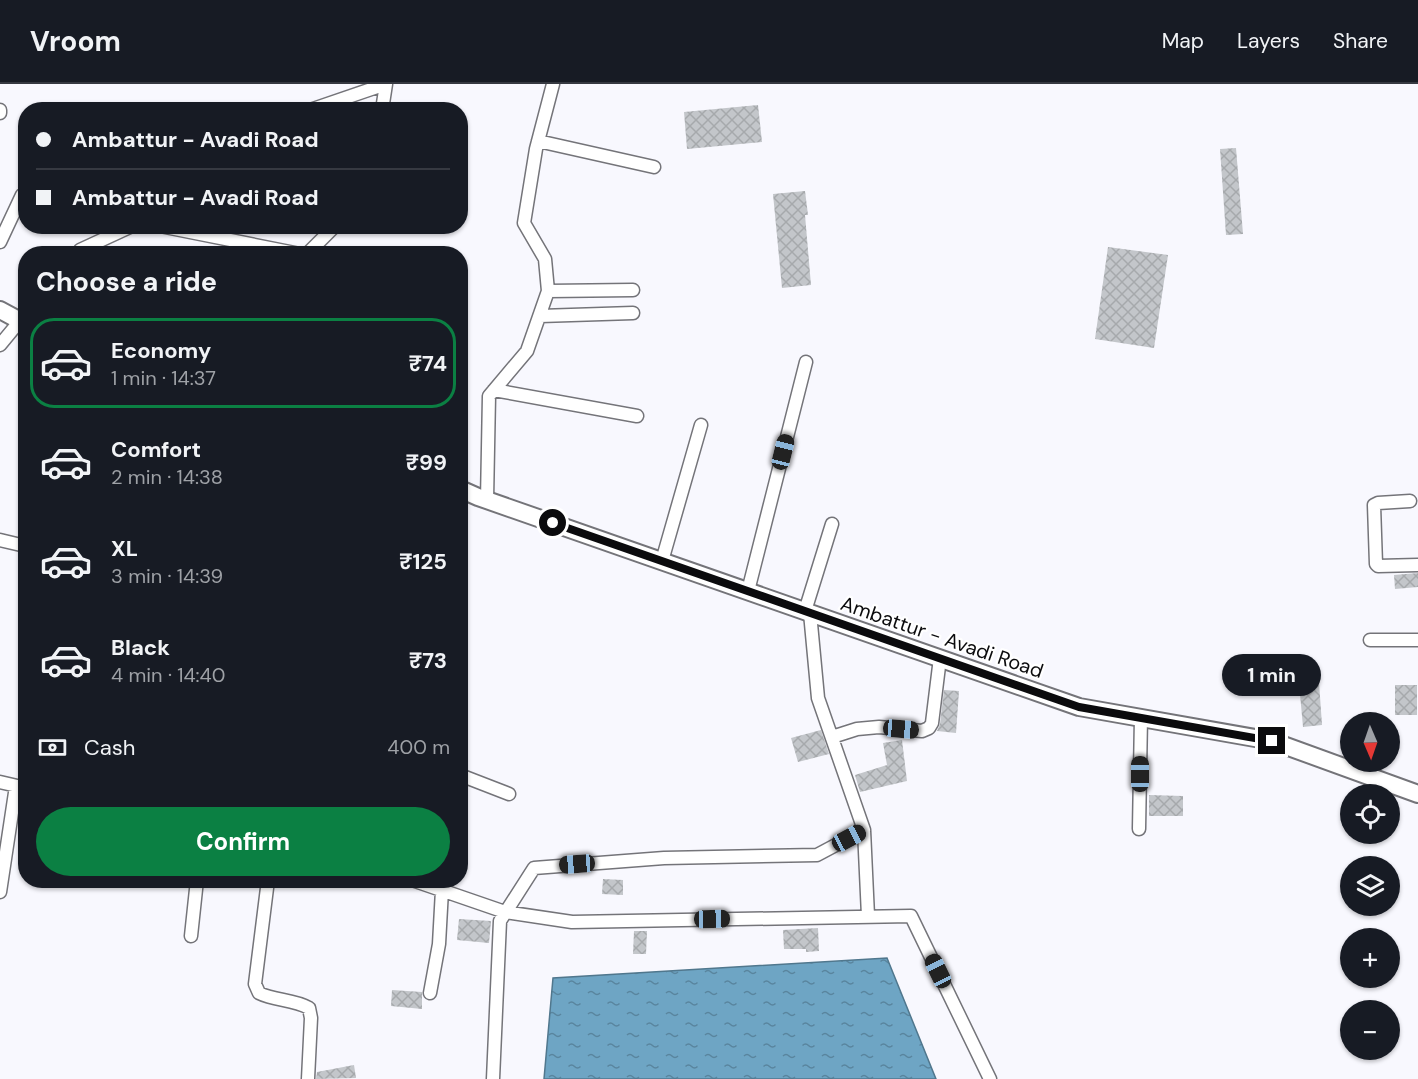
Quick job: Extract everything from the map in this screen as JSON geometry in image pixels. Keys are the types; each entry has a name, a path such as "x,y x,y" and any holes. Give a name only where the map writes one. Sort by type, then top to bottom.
{"street":[{"path":"333,102 386,84 383,102"},
{"path":"487,500 489,396 527,351 548,291 545,259 524,223 538,141 553,84"},
{"path":"538,141 654,167"},
{"path":"0,242 18,204"},
{"path":"89,246 115,234"},
{"path":"200,234 260,246"},
{"path":"315,246 327,234"},
{"path":"548,291 633,290"},
{"path":"0,310 18,321"},
{"path":"540,316 633,313"},
{"path":"0,345 18,327"},
{"path":"748,591 806,362"},
{"path":"494,390 637,416"},
{"path":"662,561 701,425"},
{"name":"Ambattur - Avadi Road","path":"468,492 1079,707 1272,741 1418,794"},
{"path":"1410,501 1378,503 1374,506 1376,564 1378,566 1418,565"},
{"path":"832,524 807,612 818,698 864,830 868,916"},
{"path":"0,540 18,544"},
{"path":"1370,640 1418,640"},
{"path":"832,737 857,729 879,727 922,731 929,728 932,723 940,658"},
{"path":"1139,829 1141,717"},
{"path":"468,778 509,794"},
{"path":"0,782 18,786"},
{"path":"0,892 18,802"},
{"path":"493,1079 500,921 534,867 664,858 817,855 864,830"},
{"path":"191,936 196,888"},
{"path":"266,888 255,984 259,993 268,998 302,1004 309,1008 311,1018 308,1079"},
{"path":"436,888 505,912 572,922 911,916 990,1079"},
{"path":"430,993 439,944 442,890"}],"water":[{"path":"887,958 936,1079 544,1079 553,978"}],"building":[{"path":"758,105 762,142 687,149 684,112"},
{"path":"1236,148 1243,234 1226,235 1220,149"},
{"path":"805,191 811,285 782,288 773,194"},
{"path":"1108,247 1168,255 1154,348 1095,339"},
{"path":"1418,573 1418,587 1395,589 1394,575"},
{"path":"1319,682 1322,725 1303,727 1299,683"},
{"path":"1395,685 1417,685 1417,715 1400,715 1400,712 1395,712"},
{"path":"944,690 959,691 956,733 937,731"},
{"path":"821,730 829,754 798,762 791,738"},
{"path":"902,740 907,781 860,792 855,775 887,765 883,743"},
{"path":"1149,795 1183,796 1183,816 1149,816"},
{"path":"603,879 623,880 623,895 602,894"},
{"path":"459,919 491,921 489,943 457,940"},
{"path":"818,928 819,951 784,949 783,930"},
{"path":"634,931 647,931 646,954 633,954"},
{"path":"392,990 422,992 422,1009 391,1006"},
{"path":"354,1065 356,1078 316,1079 317,1072"}],"route":[{"path":"553,523 1079,707 1272,741"}]}
